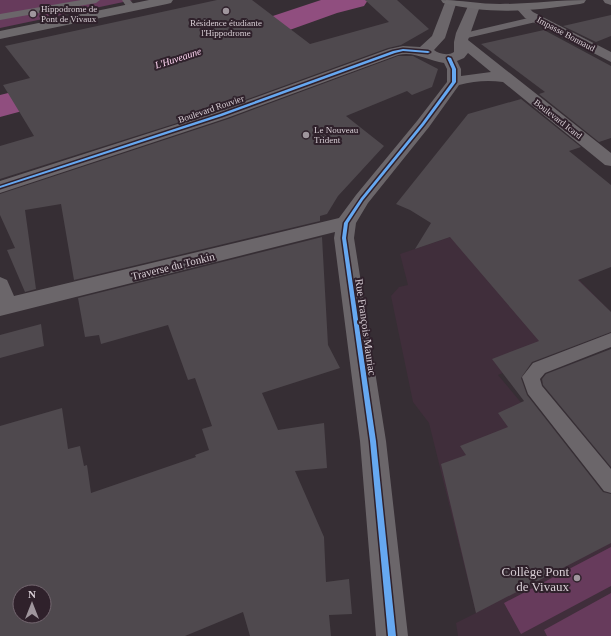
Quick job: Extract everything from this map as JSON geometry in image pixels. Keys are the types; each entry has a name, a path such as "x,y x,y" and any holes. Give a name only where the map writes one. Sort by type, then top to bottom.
{"street":[{"path":"0,35 128,4 167,0"},
{"path":"428,52 426,49 428,45 434,42 440,33 449,1 474,6 522,8 580,0"},
{"path":"474,6 458,45 454,69 454,82 467,78 505,78"},
{"name":"Impasse Bonnaud","path":"522,8 537,20 611,58"},
{"name":"Boulevard Rouvier","path":"0,187 221,115 394,52 403,50 428,52 433,56 458,45"},
{"name":"Boulevard Icard","path":"458,45 505,78 611,161"},
{"name":"Rue François Mauriac","path":"392,636 372,441 344,238 346,223 362,199 423,124 454,82"},
{"name":"Traverse du Tonkin","path":"3,307 346,223"},
{"path":"0,285 3,307"}],"lane":[{"path":"0,16 96,0"},
{"path":"458,45 537,20"},
{"path":"611,340 539,368 531,377 534,390 611,484"}],"shaded area":[{"name":"Hippodrome de Pont de Vivaux","path":"0,0 133,0 0,28"},
{"path":"515,215 611,312 611,329 498,375 611,510 611,636 458,636 456,623 476,613 429,423 413,402 391,296 399,287 408,285 400,254"},
{"path":"611,547 611,586 521,634 504,603"},
{"path":"611,593 611,636 547,636 544,630"}],"building":[{"path":"217,0 252,0 310,44 389,22 365,0 397,0 429,29 401,45 388,48 215,111 0,179 0,146 34,136 3,85 30,78 5,46"},
{"path":"611,15 611,36 596,42 563,26"},
{"path":"544,30 611,66 611,138 599,142 539,94 545,92 481,44"},
{"path":"398,56 413,56 438,69 432,87 412,95 407,91 346,116 384,146 338,196 327,214 320,216 320,221 74,280 61,204 25,210 36,289 25,292 7,250 15,248 0,215 0,194 228,119"},
{"path":"521,99 581,147 569,151 611,185 611,267 578,280 611,312 611,332 532,362 521,378 527,395 603,492 611,494 611,543 476,613 441,464 466,455 460,446 508,427 498,413 524,401 492,359 539,341 450,237 415,249 431,223 410,210 396,204 468,114"},
{"path":"322,237 328,345 340,368 262,393 278,430 324,423 327,468 295,471 324,537 326,582 349,579 352,614 329,615 331,636 250,636 243,612 185,636 0,636 0,426 62,408 68,449 80,446 84,466 87,465 91,493 196,457 195,455 209,450 202,429 212,426 195,378 188,380 168,325 101,344 99,335 85,337 78,298"},
{"path":"41,324 44,346 0,358 0,335"},
{"path":"611,349 611,467 543,385 542,379 546,374"}],"waterway":[{"name":"L'Huveaune","path":"217,45 327,7 354,0"},
{"name":"L'Huveaune","path":"0,106 81,85"}],"cycle path":[{"path":"0,187 221,115 394,52 403,50 428,52"},
{"path":"392,636 373,441 344,238 346,223 362,199 423,124 454,82 454,69 449,58"}],"place":[{"name":"Résidence étudiante l'Hippodrome","path":"226,11"},
{"name":"Hippodrome de Pont de Vivaux","path":"33,14"},
{"name":"Le Nouveau Trident","path":"306,135"},
{"name":"Collège Pont de Vivaux","path":"577,578"}]}
